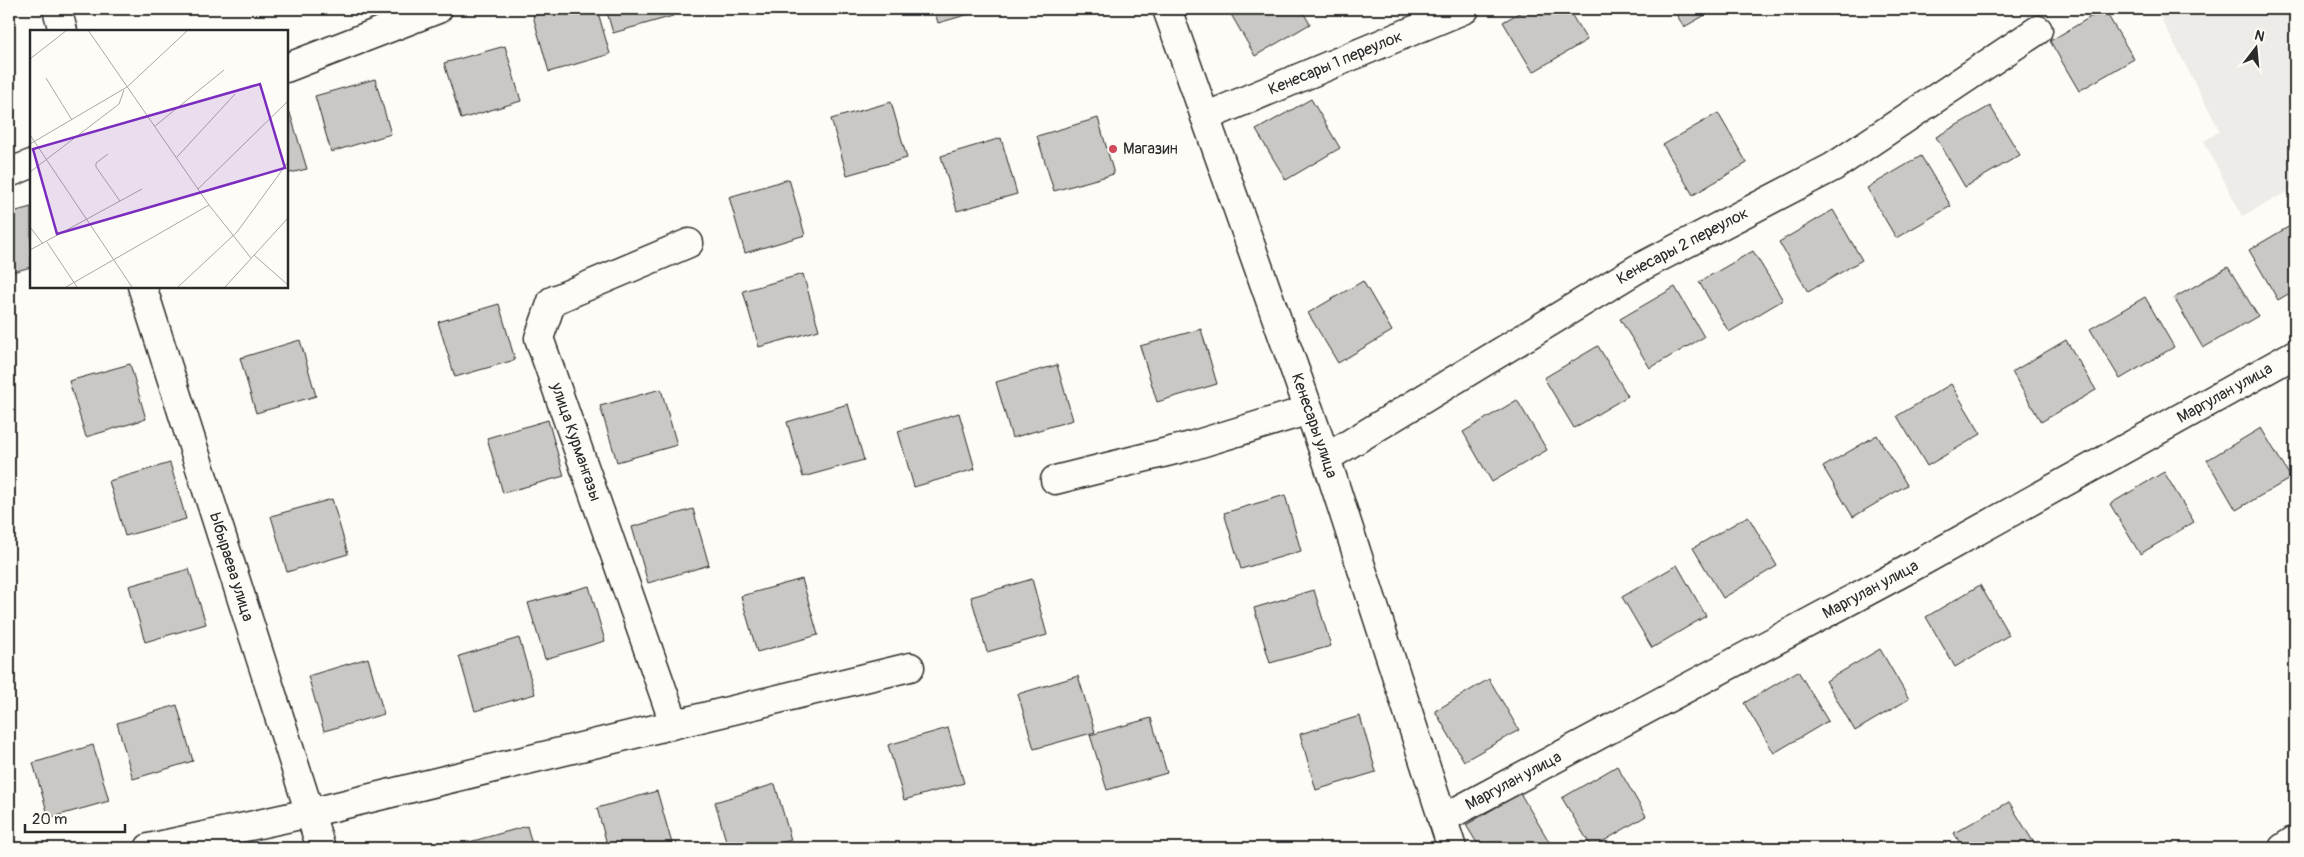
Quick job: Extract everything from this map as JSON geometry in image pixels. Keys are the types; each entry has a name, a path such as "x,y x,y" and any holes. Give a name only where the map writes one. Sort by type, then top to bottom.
{"street":[{"path":"57,9 63,30"},
{"path":"288,67 438,9"},
{"name":"Кенесары улица","path":"1167,9 1326,458 1452,848"},
{"name":"Кенесары 1 переулок","path":"1205,116 1465,9"},
{"name":"Кенесары 2 переулок","path":"1326,458 1637,270 1833,167 2038,30"},
{"path":"9,173 30,164"},
{"name":"улица Курмангазы","path":"674,723 539,338 552,302 689,243"},
{"name":"Ыбыраева улица","path":"143,288 321,848"},
{"name":"Маргулан улица","path":"1442,819 1905,570 2295,354"},
{"path":"1054,480 1192,446 1308,410"},
{"path":"149,848 309,813 910,667"},
{"path":"2283,848 2295,840"}],"shaded area":[{"path":"2156,9 2295,9 2295,188 2242,216 2204,141 2220,131"}],"building":[{"path":"558,9 597,9 610,54 549,72 533,16"},
{"path":"606,9 671,9 673,16 613,33"},
{"path":"934,9 987,9 938,23"},
{"path":"1228,9 1301,9 1310,24 1255,56"},
{"path":"1526,9 1568,9 1587,40 1533,72 1503,22"},
{"path":"1673,9 1716,9 1684,27"},
{"path":"2104,9 2134,59 2079,91 2050,41"},
{"path":"505,46 521,101 461,119 444,63"},
{"path":"375,79 391,134 331,152 315,96"},
{"path":"1311,99 1340,148 1286,180 1256,130"},
{"path":"891,102 907,158 847,175 831,119"},
{"path":"1990,106 2020,155 1965,187 1936,137"},
{"path":"290,113 307,169 288,174 288,114"},
{"path":"1718,113 1747,163 1693,195 1663,145"},
{"path":"1098,118 1114,174 1054,191 1037,136"},
{"path":"1001,138 1017,194 957,211 941,156"},
{"path":"1921,156 1951,206 1896,238 1867,188"},
{"path":"789,179 805,235 745,253 729,197"},
{"path":"30,207 30,267 9,273 9,213"},
{"path":"1833,210 1862,260 1808,292 1779,242"},
{"path":"2295,223 2295,290 2278,300 2249,250"},
{"path":"1753,251 1783,300 1729,332 1699,282"},
{"path":"2228,267 2258,316 2203,348 2174,298"},
{"path":"803,274 819,330 759,347 743,291"},
{"path":"1363,281 1392,331 1338,363 1308,313"},
{"path":"1675,287 1704,337 1650,368 1620,319"},
{"path":"2145,297 2174,347 2120,379 2090,329"},
{"path":"499,304 515,360 455,377 438,322"},
{"path":"1201,329 1217,384 1157,402 1140,346"},
{"path":"300,340 316,396 256,413 240,358"},
{"path":"2066,340 2096,390 2041,422 2012,372"},
{"path":"1598,346 1628,396 1574,428 1544,378"},
{"path":"130,364 146,419 86,437 69,381"},
{"path":"1057,365 1073,420 1012,438 996,382"},
{"path":"1951,384 1981,434 1927,466 1897,416"},
{"path":"661,389 677,445 617,462 600,406"},
{"path":"1517,400 1547,450 1492,482 1463,432"},
{"path":"848,404 864,460 803,477 787,422"},
{"path":"959,413 975,469 914,487 898,431"},
{"path":"548,420 564,476 503,493 487,438"},
{"path":"2261,428 2291,478 2236,510 2207,460"},
{"path":"1877,435 1907,485 1853,517 1823,467"},
{"path":"170,463 186,519 125,536 109,481"},
{"path":"2164,472 2194,522 2140,554 2110,504"},
{"path":"1285,495 1301,551 1241,569 1224,513"},
{"path":"332,499 348,554 287,572 271,516"},
{"path":"693,509 709,565 648,583 632,527"},
{"path":"1748,516 1777,566 1723,598 1693,548"},
{"path":"1677,565 1706,616 1652,648 1622,597"},
{"path":"189,569 206,624 145,642 129,586"},
{"path":"802,579 818,635 757,652 741,596"},
{"path":"1032,579 1047,635 987,652 971,597"},
{"path":"1980,585 2009,635 1955,667 1926,617"},
{"path":"589,586 605,641 545,659 528,603"},
{"path":"1314,590 1331,646 1270,663 1254,608"},
{"path":"519,638 535,694 475,711 459,656"},
{"path":"1880,649 1909,699 1855,731 1826,681"},
{"path":"368,658 384,714 324,731 308,676"},
{"path":"1798,671 1828,721 1774,753 1744,703"},
{"path":"1078,676 1095,732 1034,749 1018,694"},
{"path":"1489,679 1519,730 1464,761 1435,711"},
{"path":"177,705 193,761 133,779 117,723"},
{"path":"1360,716 1376,772 1316,790 1300,734"},
{"path":"1151,718 1167,773 1107,790 1090,735"},
{"path":"948,728 964,783 904,800 888,745"},
{"path":"93,745 109,801 49,818 33,763"},
{"path":"1617,766 1646,816 1592,848 1562,798"},
{"path":"775,784 791,840 762,848 728,848 715,802"},
{"path":"657,791 673,847 608,848 597,808"},
{"path":"1520,793 1550,843 1541,848 1480,848 1466,825"},
{"path":"2009,802 2037,848 1963,848 1954,833"},
{"path":"527,826 533,848 468,848 466,843"}],"place":[{"name":"Магазин","path":"1113,149"}]}
